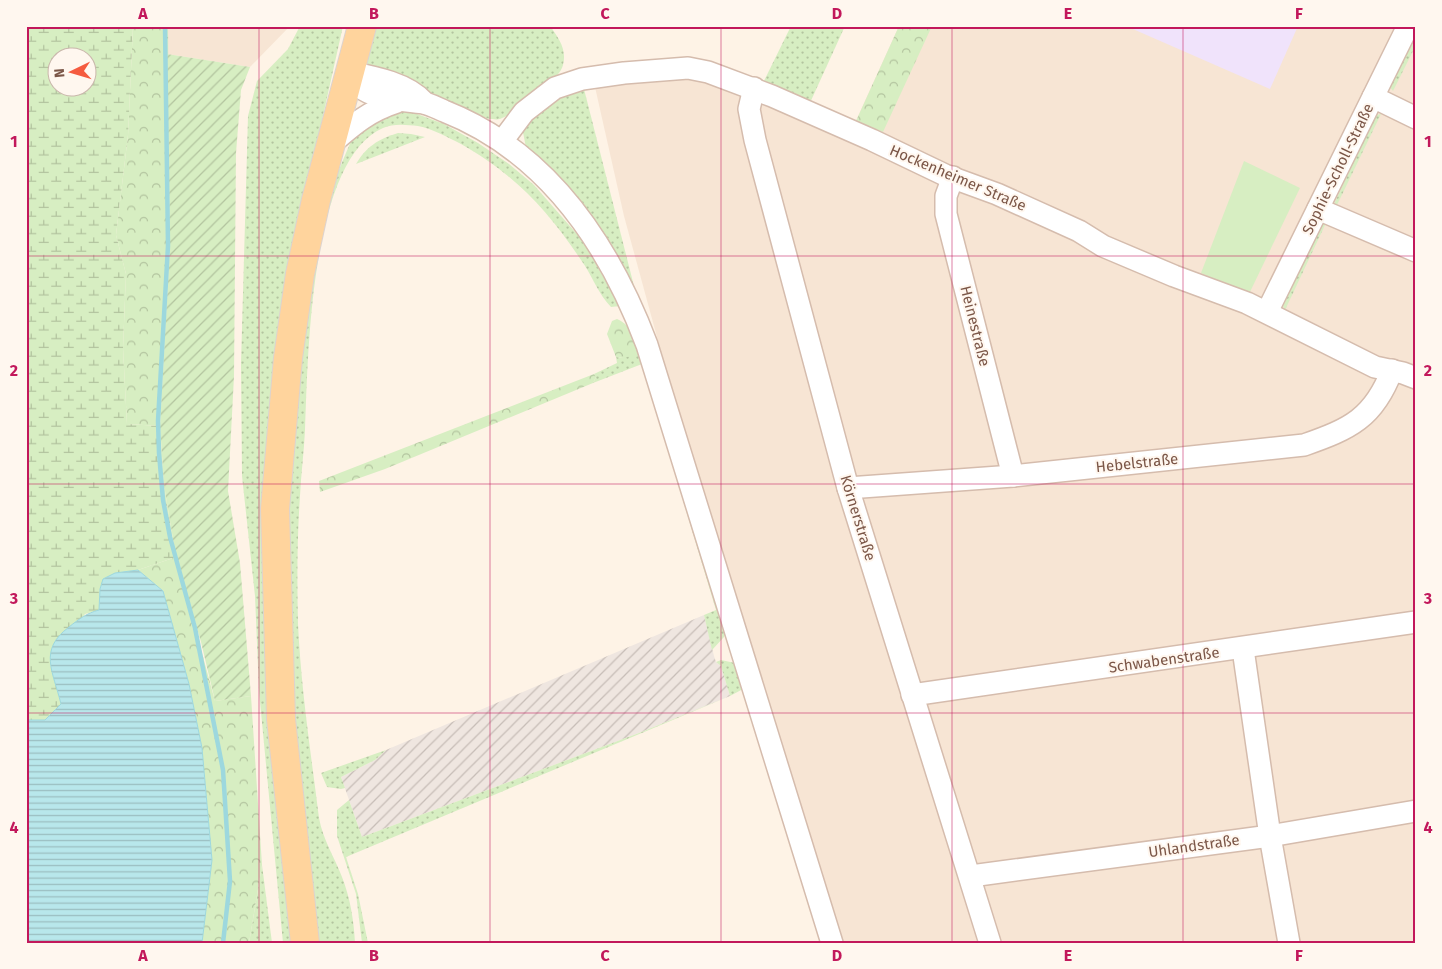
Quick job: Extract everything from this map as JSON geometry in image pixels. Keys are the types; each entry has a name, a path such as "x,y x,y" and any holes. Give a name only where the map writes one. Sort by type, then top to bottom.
{"main road":[{"path":"305,943 281,719 275,509 288,358 300,274 316,200 362,26"}],"street":[{"name":"Sophie-Scholl-Straße","path":"1267,312 1408,26"},
{"name":"Hockenheimer Straße","path":"503,140 524,112 540,99 555,88 582,79 688,68 708,72 754,88 1063,224 1103,246 1267,312 1375,367 1392,370 1416,378"},
{"path":"349,72 361,88 397,102"},
{"path":"349,72 372,76 416,92 424,103"},
{"name":"Körnerstraße","path":"754,88 749,109 755,140 848,488 912,695 971,876 990,943"},
{"path":"1373,97 1416,118"},
{"path":"332,143 363,116 376,108 397,102 424,103 503,140 559,192 591,231 632,306 647,345 832,943"},
{"name":"Heinestraße","path":"953,177 946,196 946,214 1013,476"},
{"path":"1318,208 1416,251"},
{"name":"Hebelstraße","path":"848,488 1013,476 1304,445 1332,435 1369,412 1386,385 1392,370"},
{"name":"Schwabenstraße","path":"912,695 1243,649 1416,622"},
{"path":"1243,649 1270,836 1289,943"},
{"name":"Uhlandstraße","path":"971,876 1270,836 1416,811"}],"shaded area":[{"path":"168,26 290,26 250,67 167,54"},
{"path":"899,26 1416,26 1416,943 838,943 708,524 624,216 595,87 681,77 715,64 854,125"},
{"path":"1126,26 1298,26 1270,89"},
{"path":"704,615 714,656 716,662 721,666 730,696 639,733 362,837 341,777 375,760 386,750"}],"green space":[{"path":"26,26 133,26 128,135 116,235 126,274 123,348 127,424 160,426 164,485 176,557 138,570 115,573 100,589 99,610 85,614 50,663 61,704 45,720 26,720"},
{"path":"133,26 168,26 170,244 160,426 127,424 123,348 126,274 116,235 128,135"},
{"path":"300,26 343,26 306,192 283,330 294,943 283,943 259,691 255,596 242,476 241,364 248,116 257,81 288,49"},
{"path":"373,26 550,26 563,49 564,60 560,71 554,79 526,103 507,116 500,119 489,119 371,71 365,59"},
{"path":"791,26 845,26 809,105 762,85"},
{"path":"899,26 932,26 883,132 856,121"},
{"path":"1416,36 1416,45 1393,91 1390,87"},
{"path":"167,54 250,67 241,90 236,153 234,376 228,491 240,563 251,696 215,701 201,642 176,557 164,485 160,426 170,244"},
{"path":"584,89 636,294 526,148 523,132 528,121 558,97"},
{"path":"386,111 409,111 444,124 478,143 509,164 534,185 583,241 620,306 611,307 606,302 585,266 568,242 528,194 513,180 480,156 440,133 418,126 387,126 359,147 340,179 327,219 317,265 311,312 305,438 299,512 298,608 299,648 319,818 323,834 345,885 353,918 355,943 311,943 282,604 303,310 326,201 343,160 354,134"},
{"path":"1381,114 1336,207 1334,204 1376,115"},
{"path":"398,133 425,137 356,164 373,144"},
{"path":"1244,161 1300,188 1249,294 1201,273"},
{"path":"1322,223 1326,223 1285,310 1283,306"},
{"path":"617,319 629,329 639,354 623,358 616,357 607,334 612,321"},
{"path":"625,322 632,329 727,630 724,637 712,650 704,615 716,610 642,364 593,383 596,377 594,374 617,363 616,357 623,358 631,329"},
{"path":"594,374 596,377 593,383 385,469 320,492 319,481"},
{"path":"176,557 215,701 251,696 262,865 249,943 202,943 212,860 202,748 189,684 163,591 138,570"},
{"path":"721,660 735,663 743,689 730,696 721,666 716,662"},
{"path":"730,696 346,857 358,894 368,943 362,943 356,894 337,836 337,810 349,800 362,837 639,733"},
{"path":"386,750 375,760 341,777 345,788 327,787 321,773"},
{"path":"262,865 272,943 249,943"}],"water":[{"path":"138,570 163,591 189,684 202,748 212,860 202,943 26,943 26,720 45,720 61,704 50,662 54,644 59,636 80,619 99,610 100,589 103,579 115,573"}],"waterway":[{"path":"165,26 168,246 158,421 159,453 163,500 170,537 195,628 223,770 230,881 223,943"}]}
